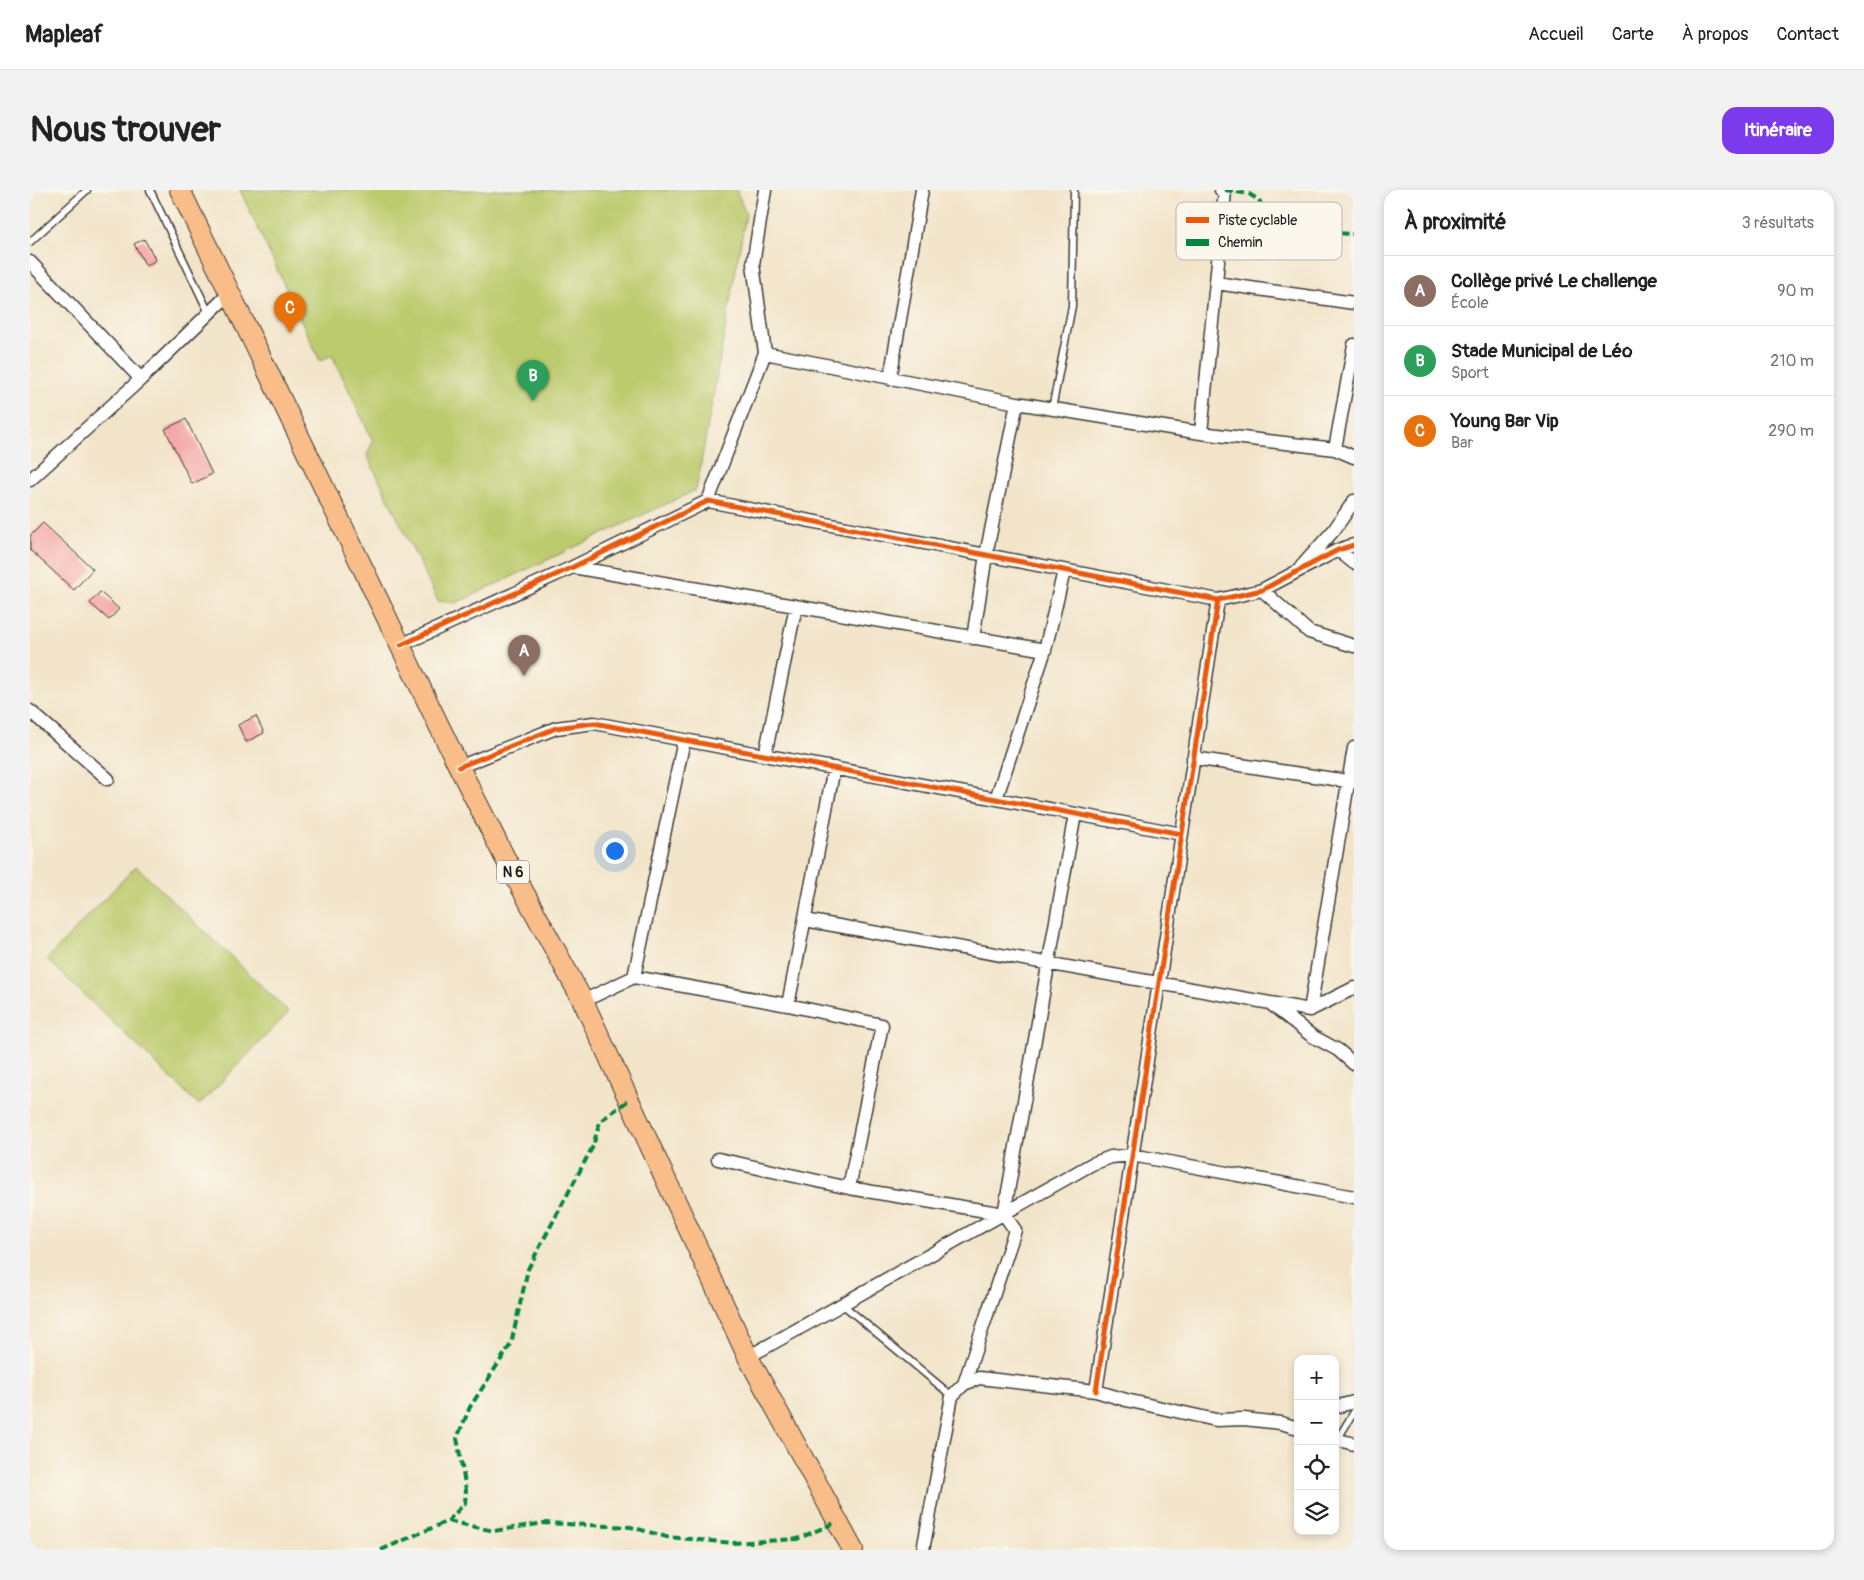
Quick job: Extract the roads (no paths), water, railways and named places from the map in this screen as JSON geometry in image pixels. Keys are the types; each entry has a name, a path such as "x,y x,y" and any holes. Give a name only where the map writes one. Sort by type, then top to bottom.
{"main road":[{"name":"N 6","path":"180,190 459,767 504,856 584,1002 748,1357 853,1550"}],"street":[{"path":"708,501 765,353 753,264 764,190"},
{"path":"890,379 922,190"},
{"path":"1221,190 1224,191 1223,202"},
{"path":"1201,433 1218,260"},
{"path":"30,262 142,379"},
{"path":"1216,282 1354,303"},
{"path":"30,480 142,379 230,293"},
{"path":"1335,449 1354,345"},
{"path":"765,353 1017,403 1201,433 1335,449 1354,457"},
{"path":"973,638 986,555 1017,403"},
{"path":"401,645 573,568 708,501 1218,600 1262,590 1338,550 1354,545"},
{"path":"1294,574 1334,530 1354,501"},
{"path":"1338,550 1354,563"},
{"path":"573,568 1045,650"},
{"path":"996,799 1045,650 1064,570"},
{"path":"1262,590 1309,632 1354,646"},
{"path":"1096,1391 1218,600"},
{"path":"765,755 796,606"},
{"path":"30,711 108,779"},
{"path":"459,767 556,728 594,723 1182,834"},
{"path":"634,977 684,740"},
{"path":"1310,1010 1351,781 1354,748"},
{"path":"1194,758 1351,781"},
{"path":"788,1005 834,768"},
{"path":"964,1384 1015,1230 1004,1214 1075,814"},
{"path":"805,920 1310,1010 1354,988"},
{"path":"584,1002 634,977 788,1005 882,1025 849,1188"},
{"path":"1268,1002 1312,1036 1338,1050 1354,1064"},
{"path":"748,1357 1092,1164 1111,1157 1132,1155 1354,1197"},
{"path":"718,1159 849,1188 1004,1214"},
{"path":"923,1550 952,1396 964,1384 979,1378 1096,1391 1126,1400 1216,1420 1244,1419 1282,1423 1294,1427"},
{"path":"1339,1406 1354,1402"},
{"path":"1282,1423 1294,1418"},
{"path":"1339,1441 1354,1444"}],"lane":[{"path":"30,242 87,190"},
{"path":"150,190 209,313"},
{"path":"1052,409 1072,306 1074,190"},
{"path":"842,1304 952,1396"},
{"path":"1339,1435 1354,1412"}],"place":[{"name":"Young Bar Vip","path":"290,333"},
{"name":"Stade Municipal de Léo","path":"533,401"},
{"name":"Collège privé Le challenge","path":"524,676"}]}
